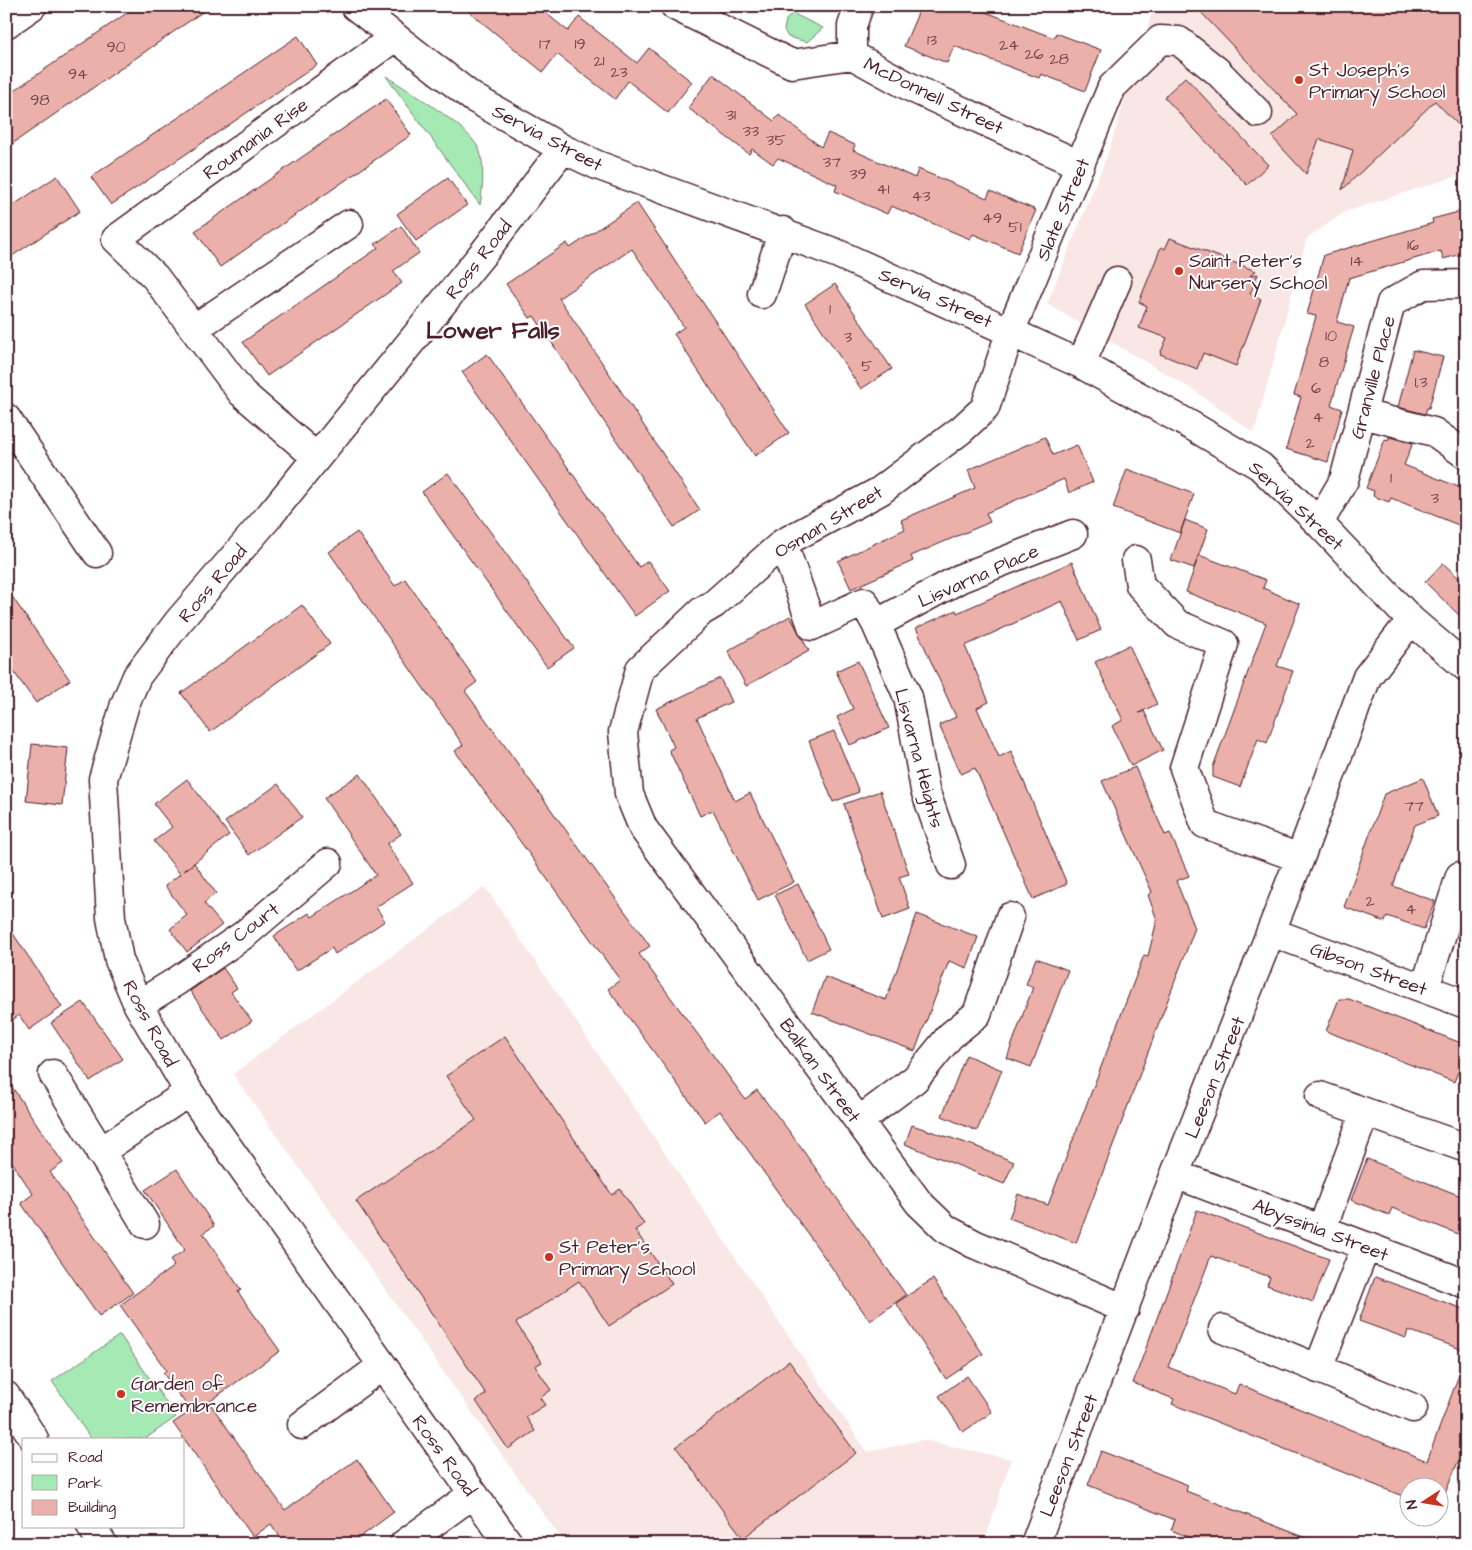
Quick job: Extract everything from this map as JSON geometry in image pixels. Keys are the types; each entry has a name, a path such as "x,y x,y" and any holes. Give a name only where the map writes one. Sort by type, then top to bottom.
{"street":[{"path":"6,24 32,6"},
{"name":"Servia Street","path":"354,6 472,96 563,149 598,165 836,252 1011,330 1081,364 1260,466 1319,523 1411,620 1466,667"},
{"name":"McDonnell Street","path":"675,6 792,64 852,55 912,88 1080,165"},
{"path":"852,55 852,26 859,6"},
{"name":"Roumania Rise","path":"195,328 155,277 116,239 395,37"},
{"name":"Slate Street","path":"1011,330 1112,87 1160,40 1179,41 1217,71 1258,113"},
{"name":"Ross Road","path":"509,1544 189,1092 138,1006 119,960 111,918 103,779 125,704 137,676 178,622 270,515 316,456 485,251 563,149"},
{"path":"316,456 242,393 195,328 349,224"},
{"path":"762,294 782,231"},
{"path":"1081,364 1117,281"},
{"name":"Granville Place","path":"1319,523 1344,480 1391,303 1423,286 1466,284"},
{"name":"Osman Street","path":"623,732 640,669 702,611 714,604 783,543 880,491 961,430 985,408 1011,330"},
{"path":"1362,414 1434,432 1466,455"},
{"path":"6,418 97,553"},
{"name":"Lisvarna Place","path":"876,624 961,578 1073,534"},
{"path":"783,543 812,626 864,602 876,624"},
{"path":"1136,560 1140,585 1177,624 1224,644 1184,768 1204,824 1300,858"},
{"name":"Leeson Street","path":"1034,1544 1175,1174 1300,858 1367,677 1411,620"},
{"name":"Lisvarna Heights","path":"876,624 908,698 925,790 951,865"},
{"name":"Balkan Street","path":"623,732 628,794 643,828 919,1202 946,1228 974,1244 1125,1309"},
{"name":"Ross Court","path":"138,1006 245,934 328,863"},
{"path":"1425,988 1455,874"},
{"path":"859,1121 915,1078 950,1036 977,1014 1010,917"},
{"name":"Gibson Street","path":"1271,932 1466,1004"},
{"path":"53,1074 145,1224"},
{"path":"100,1152 189,1092"},
{"path":"1320,1096 1466,1148"},
{"path":"1322,1230 1365,1112"},
{"name":"Abyssinia Street","path":"1175,1174 1466,1284"},
{"path":"1318,1369 1366,1246"},
{"path":"1223,1329 1413,1408"},
{"path":"302,1425 382,1366"},
{"path":"6,1396 33,1438"},
{"path":"404,1544 473,1494"},
{"path":"92,1528 103,1544"}],"shaded area":[{"name":"St Joseph's Primary School","path":"1154,6 1466,6 1466,173 1345,212 1307,238 1254,433 1195,391 1047,304 1108,153"},
{"name":"St Peter's Primary School","path":"485,887 867,1452 923,1440 1011,1459 984,1544 565,1544 233,1074"}],"green space":[{"path":"792,13 823,28 807,42 788,37 784,30 786,20"},
{"path":"386,76 449,118 478,147 482,159 483,184 480,205"},
{"path":"120,1335 176,1417 146,1438 90,1438 52,1381"}],"building":[{"path":"137,6 211,6 6,148 6,96"},
{"path":"462,6 537,6 568,31 579,17 637,63 649,48 692,82 668,113 628,81 615,99 557,54 543,72"},
{"path":"921,6 970,6 1054,38 1056,33 1101,50 1085,91 1041,74 1039,78 954,46 947,63 904,46"},
{"path":"1195,6 1466,6 1466,133 1435,101 1342,190 1353,150 1319,139 1306,174 1272,137 1297,114"},
{"path":"298,36 317,65 111,205 91,177"},
{"path":"713,74 774,121 779,115 821,147 828,133 855,145 853,150 915,178 918,169 987,198 990,191 1036,210 1018,253 973,234 970,239 891,206 887,214 835,191 837,185 778,158 773,164 752,149 749,154 688,108"},
{"path":"1185,77 1268,165 1247,185 1164,97"},
{"path":"386,99 411,135 220,267 195,231"},
{"path":"57,176 80,211 6,260 6,210"},
{"path":"448,178 467,205 416,241 397,214"},
{"path":"637,203 789,433 755,456 674,334 684,327 632,249 559,298 700,510 674,527 534,316 530,318 506,284 567,243 570,248"},
{"path":"1466,210 1466,253 1443,259 1441,251 1349,278 1337,322 1354,327 1331,405 1342,409 1328,462 1286,449 1301,397 1294,395 1316,316 1307,314 1324,255 1433,223 1432,219"},
{"path":"401,226 419,253 393,271 402,283 267,376 243,342 378,248 375,244"},
{"path":"1170,238 1256,271 1250,276 1258,274 1250,294 1261,299 1236,366 1203,353 1197,369 1160,354 1167,338 1139,328 1147,306 1139,302 1161,247 1165,249"},
{"path":"835,284 892,369 861,389 805,304"},
{"path":"1413,350 1443,357 1429,408 1427,408 1425,414 1398,407"},
{"path":"487,354 639,567 648,561 670,591 635,616 462,372"},
{"path":"1045,437 1053,455 1077,445 1093,482 1069,493 1064,479 986,513 990,522 911,556 913,561 851,589 838,561 905,529 901,520 975,488 968,470"},
{"path":"1389,437 1413,443 1404,465 1466,490 1466,528 1391,498 1389,502 1373,496 1374,491 1366,488 1385,439 1388,440"},
{"path":"1127,469 1194,494 1180,533 1113,508"},
{"path":"448,473 574,648 547,667 422,492"},
{"path":"1185,520 1208,529 1194,568 1171,560"},
{"path":"357,532 395,586 405,579 477,682 465,691 650,946 639,954 745,1099 757,1090 789,1131 906,1295 870,1321 720,1111 705,1122 608,989 620,980 455,751 463,745 329,552"},
{"path":"1199,555 1266,580 1263,588 1300,604 1277,666 1293,671 1267,743 1258,739 1240,787 1213,777 1213,767 1266,623 1186,592"},
{"path":"1072,562 1101,630 1079,640 1062,601 965,646 989,702 977,708 999,757 1011,751 1067,884 1033,899 975,768 961,774 939,725 956,717 916,628 956,610 957,613"},
{"path":"1443,563 1466,585 1466,622 1425,582"},
{"path":"6,588 70,680 36,703 6,661"},
{"path":"302,605 330,644 210,732 181,693"},
{"path":"790,616 809,651 746,686 728,651"},
{"path":"1129,645 1157,704 1139,713 1144,711 1163,750 1131,766 1112,726 1123,720 1095,662"},
{"path":"858,661 889,728 850,745 837,717 853,709 836,671"},
{"path":"720,678 731,702 697,718 735,801 750,793 794,882 758,900 713,810 700,816 669,750 674,747 656,709"},
{"path":"834,731 859,792 833,802 809,741"},
{"path":"32,744 68,748 62,805 26,801"},
{"path":"1135,767 1165,835 1170,833 1189,876 1176,881 1195,928 1076,1243 1009,1218 1018,1194 1048,1205 1144,955 1148,956 1157,920 1148,895 1152,892 1102,781"},
{"path":"360,774 401,834 387,844 413,883 376,907 385,921 335,954 332,948 296,971 274,936 309,913 312,917 376,875 324,798"},
{"path":"1423,778 1438,816 1415,825 1393,886 1435,901 1424,929 1387,916 1385,922 1344,907 1384,794"},
{"path":"187,779 229,835 194,863 216,893 204,903 222,925 187,952 170,929 187,915 165,886 180,874 154,841 172,827 154,804"},
{"path":"278,784 302,817 249,855 225,822"},
{"path":"880,791 909,874 899,877 910,909 883,919 844,804"},
{"path":"798,884 829,949 807,960 775,895"},
{"path":"917,914 978,937 967,968 949,961 915,1051 812,1012 825,977 886,1000"},
{"path":"6,923 62,1007 29,1030 19,1015 6,1025"},
{"path":"1036,958 1068,970 1031,1067 1007,1058 1033,987 1026,984"},
{"path":"223,968 237,988 231,992 252,1021 224,1040 190,991"},
{"path":"1339,999 1349,999 1466,1045 1466,1075 1458,1072 1454,1082 1326,1031"},
{"path":"83,1002 123,1059 90,1081 51,1023"},
{"path":"505,1036 612,1195 620,1189 644,1224 635,1230 672,1284 609,1326 579,1281 516,1323 542,1362 535,1366 551,1390 540,1398 545,1405 526,1417 535,1431 508,1449 476,1401 486,1394 356,1201 476,1120 446,1076"},
{"path":"966,1055 1002,1070 977,1131 942,1116"},
{"path":"6,1078 63,1163 50,1172 133,1293 99,1316 21,1203 33,1194 6,1153"},
{"path":"912,1125 975,1146 1014,1162 1004,1184 905,1144"},
{"path":"1367,1159 1466,1198 1466,1237 1392,1208 1389,1215 1351,1200"},
{"path":"177,1169 214,1226 203,1233 241,1290 238,1292 280,1351 209,1402 285,1510 357,1459 394,1512 351,1544 285,1544 271,1524 253,1537 173,1423 191,1411 163,1373 166,1370 120,1305 174,1266 170,1260 185,1250 145,1190"},
{"path":"1197,1210 1329,1259 1313,1302 1267,1285 1270,1277 1211,1256 1168,1367 1235,1394 1239,1384 1427,1461 1463,1364 1466,1364 1466,1442 1450,1481 1450,1478 1400,1478 1400,1495 1172,1404 1174,1399 1133,1383"},
{"path":"1375,1277 1466,1310 1466,1351 1408,1330 1406,1338 1359,1321"},
{"path":"933,1279 983,1354 946,1379 896,1303"},
{"path":"789,1361 856,1453 743,1538 676,1447"},
{"path":"967,1376 992,1412 963,1432 939,1396"},
{"path":"1101,1451 1188,1485 1186,1491 1317,1542 1316,1544 1205,1544 1171,1530 1175,1520 1088,1485"}],"place":[{"name":"St Joseph's Primary School","path":"1299,80"},
{"name":"Saint Peter's Nursery School","path":"1179,271"},
{"name":"St Peter's Primary School","path":"549,1257"},
{"name":"Garden of Remembrance","path":"121,1394"}],"district":[{"name":"Lower Falls","path":"493,330"}]}
